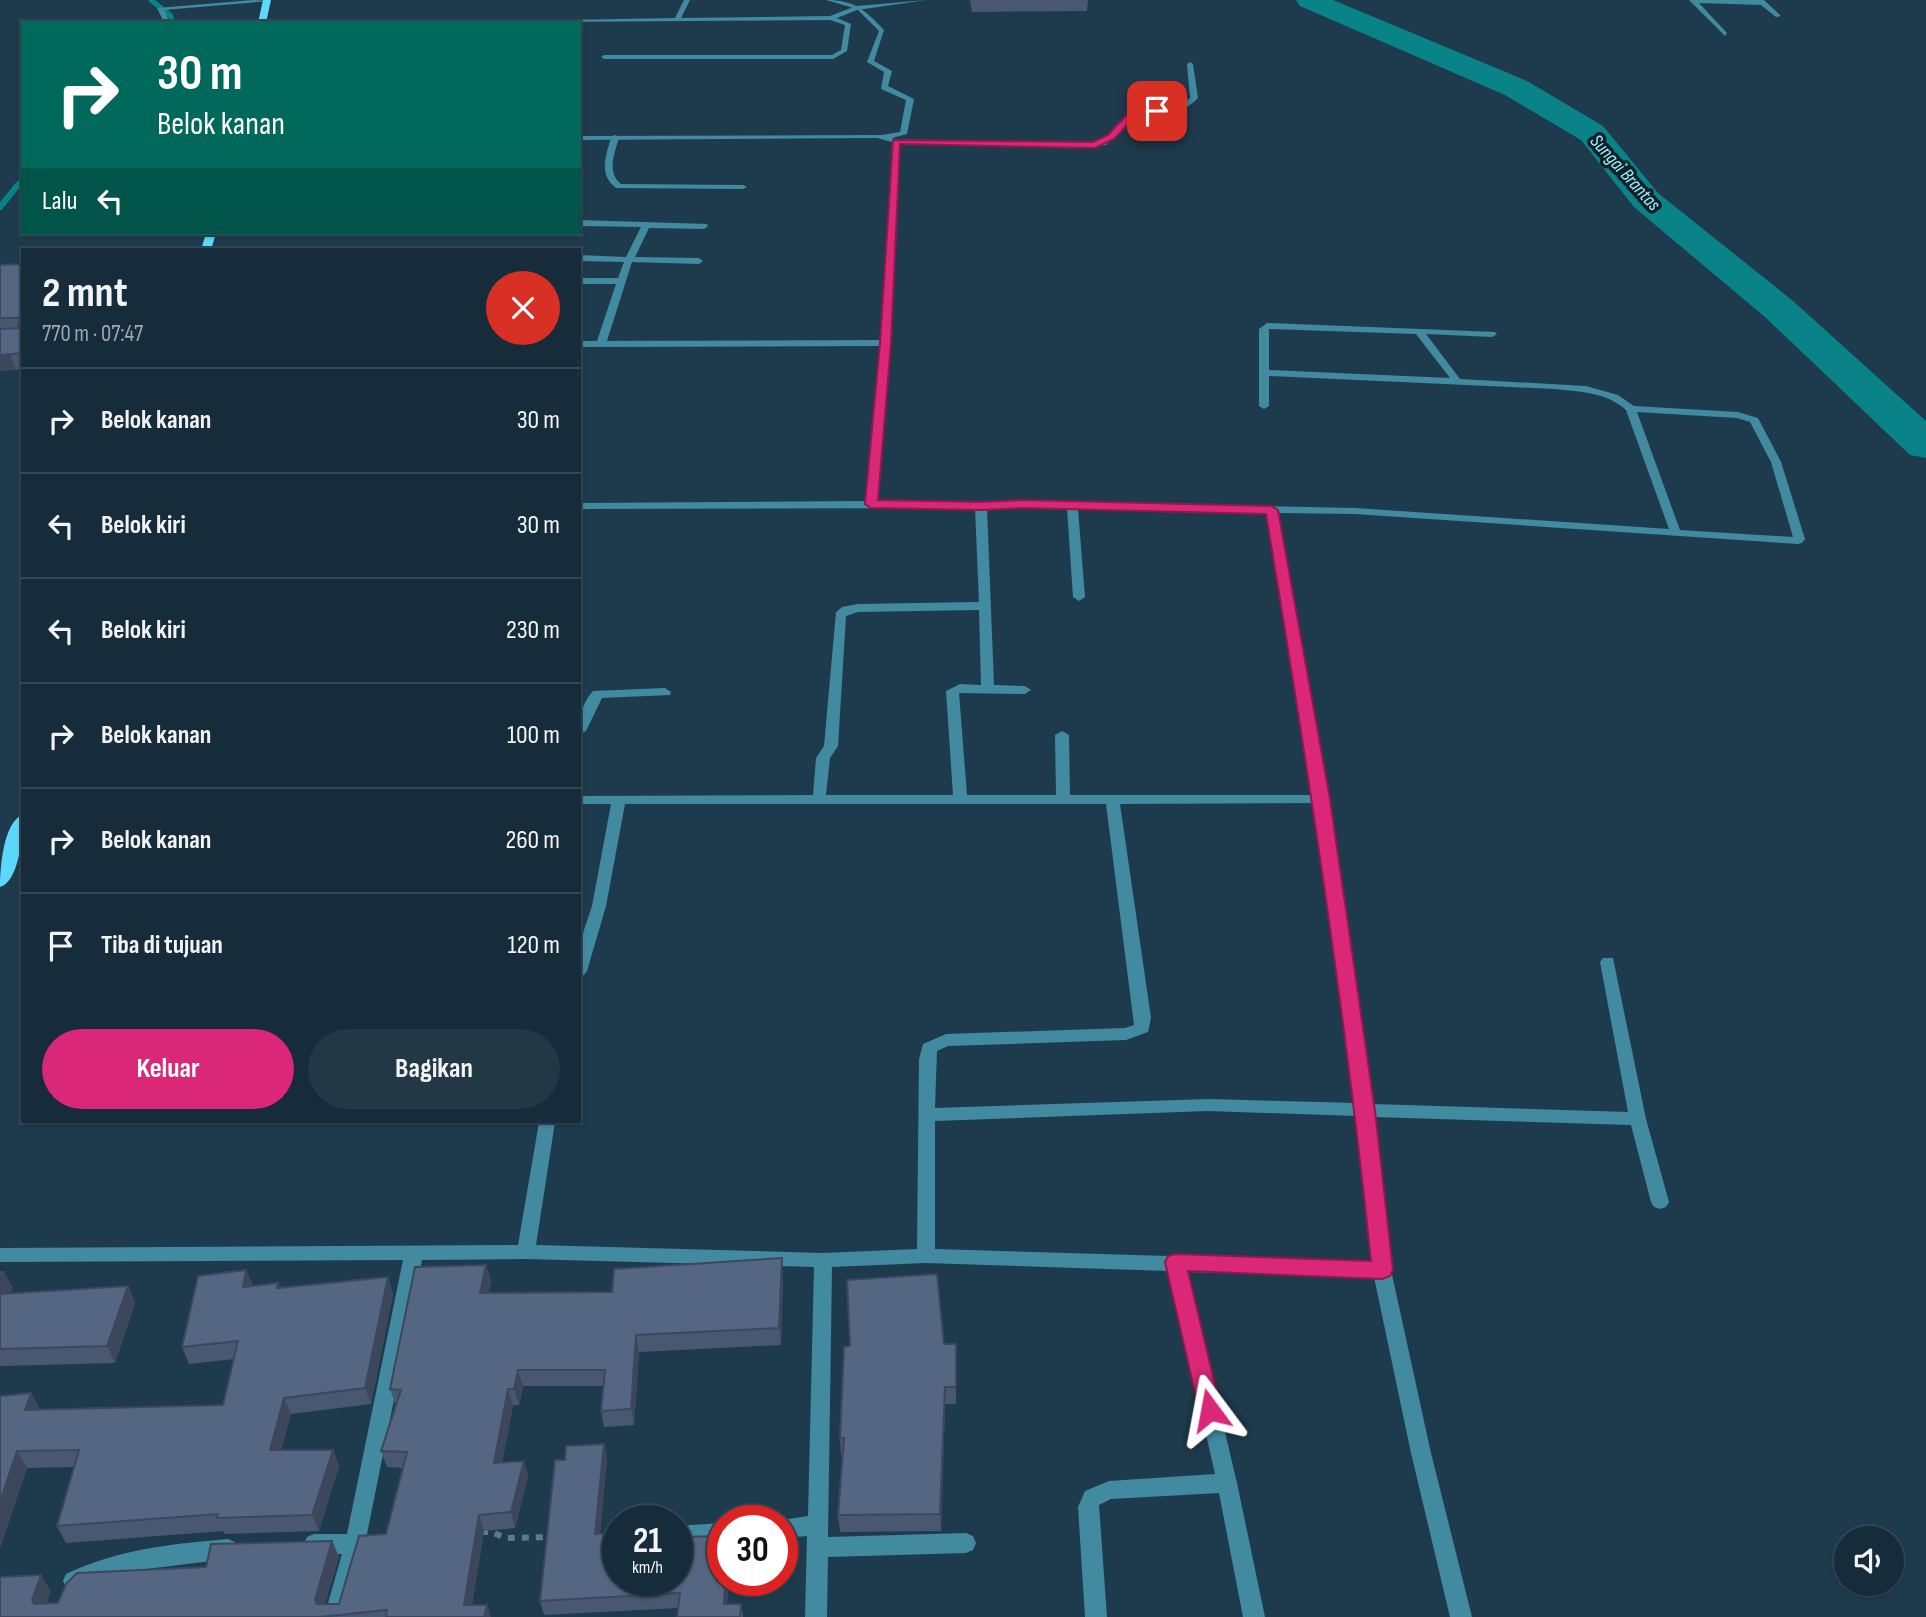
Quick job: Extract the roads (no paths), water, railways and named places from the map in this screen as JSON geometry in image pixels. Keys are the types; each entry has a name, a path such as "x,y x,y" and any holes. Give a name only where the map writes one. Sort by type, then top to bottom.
{"main road":[{"path":"262,21 267,0"},
{"path":"0,881 21,826"}],"street":[{"path":"164,21 164,7 267,0"},
{"path":"678,18 687,0"},
{"path":"581,138 903,134 910,99 884,87 888,71 870,62 882,31 859,8 829,0"},
{"path":"831,18 859,8 923,0"},
{"path":"1692,0 1761,2 1778,16"},
{"path":"1692,0 1725,34"},
{"path":"508,21 831,18 848,24 844,51 839,56 604,57"},
{"path":"880,136 896,141 1085,146 1103,143 1133,113 1189,106 1194,98 1190,64"},
{"path":"615,137 607,172 610,181 619,186 743,187"},
{"path":"871,504 886,343 896,141"},
{"path":"581,223 704,226"},
{"path":"601,344 629,259 646,225"},
{"path":"581,258 699,261"},
{"path":"581,281 622,281"},
{"path":"1264,406 1264,329 1267,326 1492,334"},
{"path":"1418,331 1457,381"},
{"path":"581,344 886,343"},
{"path":"1264,373 1589,389 1615,396 1631,410 1676,533"},
{"path":"581,506 1022,504 1355,511 1779,542 1794,542 1799,539 1776,462 1754,420 1738,415 1631,410"},
{"path":"981,506 988,689"},
{"path":"1072,506 1079,597"},
{"path":"1272,510 1322,799 1365,1111 1382,1270 1421,1453 1461,1617"},
{"path":"818,800 823,758 831,746 840,615 846,610 858,608 985,606"},
{"path":"960,800 951,693 960,688 1025,690"},
{"path":"581,727 593,699 598,694 666,692"},
{"path":"1062,735 1063,799"},
{"path":"581,800 1322,799"},
{"path":"581,964 599,906 619,801"},
{"path":"926,1256 929,1048 946,1040 1126,1034 1142,1028 1143,1018 1113,801"},
{"path":"1608,962 1638,1119 1660,1202"},
{"path":"928,1115 1208,1105 1638,1119"},
{"path":"526,1252 547,1123"},
{"path":"335,1617 355,1544 414,1252"},
{"path":"0,1255 526,1252 823,1260 926,1256 1382,1270"},
{"path":"816,1617 823,1260"},
{"path":"1176,1262 1227,1483 1254,1617"},
{"path":"1096,1617 1088,1507 1092,1498 1109,1490 1227,1483"},
{"path":"798,1527 818,1525"},
{"path":"287,1544 355,1544"},
{"path":"818,1547 966,1544"},
{"path":"61,1600 73,1582 92,1571 149,1556 246,1547"}],"waterway":[{"path":"151,0 170,15 172,21"},
{"name":"Sungai Brantas","path":"1310,0 1516,88 1592,133 1646,200 1779,309 1926,445"},
{"path":"15,188 21,181"},
{"path":"0,207 17,186"}]}
